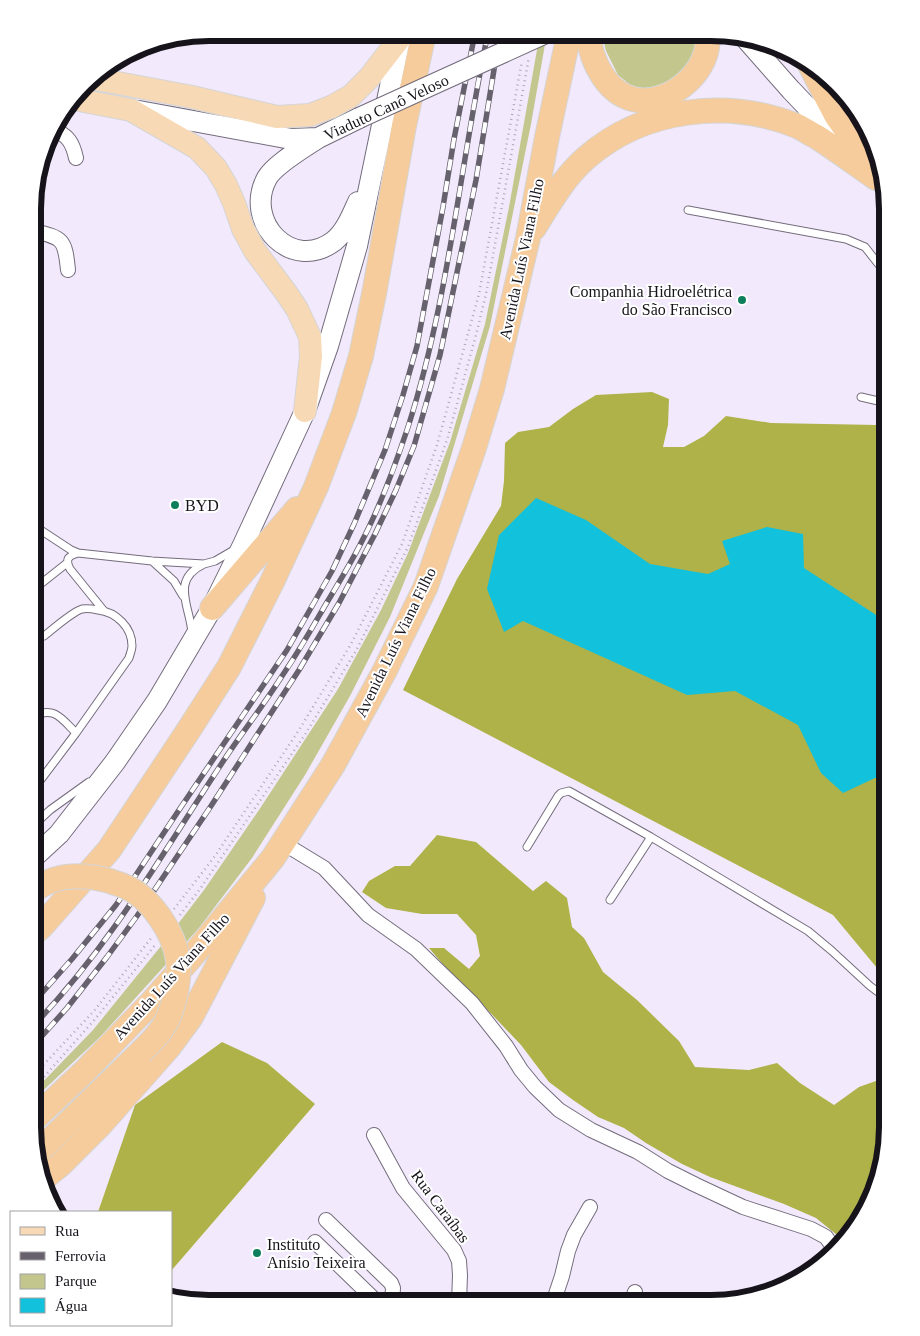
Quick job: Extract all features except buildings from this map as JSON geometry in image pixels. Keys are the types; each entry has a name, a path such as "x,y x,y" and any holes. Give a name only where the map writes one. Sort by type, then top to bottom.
{"highway":[{"name":"Avenida Luís Viana Filho","path":"41,1112 84,1072 151,1003 200,947 278,850 333,765 384,672 426,586 492,389 528,238 567,41"},
{"path":"590,41 597,65 604,78 612,87 621,95 639,100 649,100 674,92 689,80 696,72 705,55 707,41"},
{"path":"41,925 109,850 229,667 272,582 316,487 344,413 361,356 404,126 422,42"},
{"path":"817,79 836,115 876,174"},
{"path":"528,238 567,178 584,159 604,143 625,131 675,114 700,110 726,110 774,118 798,127 830,145 876,178"},
{"path":"212,608 316,487"},
{"path":"48,1175 101,1124 170,1047 191,1017 278,850"},
{"path":"41,886 54,880 77,876 98,878 126,886 144,899 159,916 173,940 178,961 178,983 168,1018 156,1037 43,1147"}],"main road":[{"name":"Viaduto Canô Veloso","path":"131,110 282,138 318,138 530,41"},
{"path":"104,78 278,117 310,115 331,107 351,96 369,78 397,42"},
{"path":"41,851 59,834 115,762 157,701 212,608 305,411 328,346 357,246 400,42"},
{"path":"753,47 876,177"},
{"path":"81,100 131,110 197,148 216,168 234,203 243,230 297,309 310,337 305,411"},
{"path":"318,138 268,176 263,187 260,200 266,225 283,244 296,250 313,250 335,240 346,228 372,173"}],"street":[{"path":"60,133 71,141 76,158"},
{"path":"41,233 58,238 64,246 68,270"},
{"path":"278,850 324,868 368,915 416,949 472,1003 506,1046 530,1082 559,1110 591,1130 621,1143 696,1185 743,1207 811,1229 826,1237 831,1244"},
{"name":"Rua Caraíbas","path":"374,1136 403,1188 454,1250 459,1261 459,1295"},
{"path":"556,1295 574,1235 590,1207"},
{"path":"326,1220 387,1278 393,1288 393,1295"},
{"path":"315,1242 371,1295"}],"lane":[{"path":"688,210 846,239 865,247 879,264"},
{"path":"861,397 879,401"},
{"path":"41,531 78,553 152,561 204,564"},
{"path":"192,642 191,625 184,598 184,583 194,568 226,556 243,545"},
{"path":"78,553 68,558 67,564 104,611"},
{"path":"152,561 174,581 184,598"},
{"path":"41,584 67,564"},
{"path":"41,779 129,658 132,647 130,635 124,624 115,615 104,611 83,609 75,612 44,636"},
{"path":"41,713 46,711 57,714 76,733"},
{"path":"41,818 115,762"},
{"path":"527,847 558,796 565,791 568,792 650,837 808,931 878,991"},
{"path":"610,900 650,837"}],"path":[{"path":"177,918 200,890 306,732 357,649 408,547 447,440 476,335 486,294 530,52"},
{"path":"173,910 215,856 299,730 351,644 402,544 437,445 480,294 524,53"},
{"path":"41,1068 94,1012 155,934"},
{"path":"41,1080 96,1018 160,940"}],"green space":[{"path":"539,41 546,41 531,124 490,326 439,496 390,617 350,696 305,775 252,858 199,928 100,1037 41,1092 41,1084 93,1030 204,890 338,689 381,610 408,553 450,442 485,324 509,207"},
{"path":"604,41 698,41 697,58 680,78 654,89 641,89 629,84 618,75 606,51"}],"shaded area":[{"path":"652,392 669,399 668,425 663,447 684,447 704,436 726,416 771,423 879,426 878,969 833,915 403,690 457,579 501,506 505,443 518,432 549,427 596,395"},
{"path":"437,835 476,842 533,891 546,881 567,898 572,927 584,938 603,972 637,1000 679,1041 695,1067 749,1070 777,1063 800,1083 834,1105 859,1087 878,1080 876,1160 870,1181 861,1201 851,1220 838,1236 816,1218 784,1204 710,1177 682,1164 624,1128 598,1117 549,1082 521,1045 462,983 452,975 429,948 444,948 469,969 480,956 476,935 457,914 422,914 386,908 362,892 369,881 395,866 410,866"},
{"path":"222,1042 267,1063 315,1104 172,1270 172,1211 98,1211 135,1105"}],"water":[{"path":"536,498 586,520 650,564 708,574 730,564 722,541 767,527 803,534 804,568 879,617 878,778 843,793 821,773 798,725 735,691 687,695 523,621 504,632 487,589 499,535"}],"railway":[{"path":"41,994 116,905 287,650 332,571 354,524 385,450 417,346 473,41"},
{"path":"41,1017 86,965 134,899 222,763 294,658 349,565 375,513 393,471 408,427 434,330 486,41"},
{"path":"41,1037 67,1008 107,957 211,806 299,670 339,603 396,490 414,446 440,355 476,180 499,41"}],"place":[{"name":"Companhia Hidroelétrica do São Francisco","path":"742,300"},
{"name":"BYD","path":"175,505"},
{"name":"Instituto Anísio Teixeira","path":"257,1253"}]}
